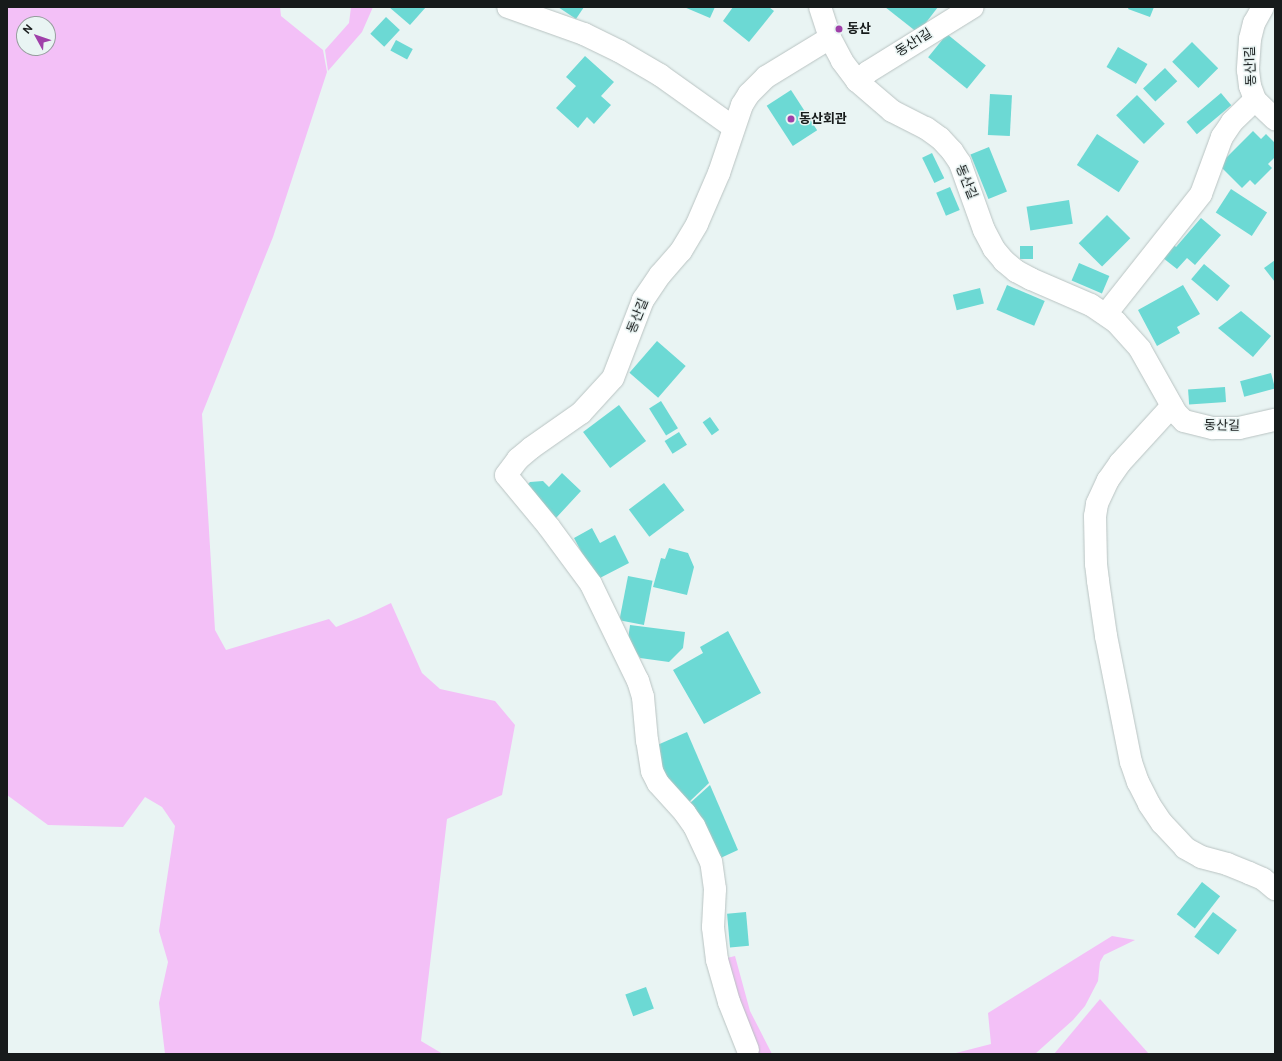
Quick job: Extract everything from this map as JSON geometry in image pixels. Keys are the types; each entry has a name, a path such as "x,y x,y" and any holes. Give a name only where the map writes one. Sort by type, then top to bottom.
{"street":[{"path":"508,7 584,34 619,51 660,75 733,127"},
{"name":"동산길","path":"820,7 830,38 842,61 857,81 892,110 926,128 940,138 952,151 960,163 984,230 994,249 1004,261 1016,271 1031,279 1085,302 1106,314 1123,329 1140,349 1172,406 1184,421 1194,425 1213,428 1239,428 1275,420"},
{"name":"동산1길","path":"857,81 868,72 973,7"},
{"name":"동산1길","path":"1263,7 1254,23 1250,39 1248,70 1250,86 1255,100 1275,119"},
{"name":"동산길","path":"748,1050 731,1009 717,960 713,928 715,889 711,862 694,826 685,813 658,783 652,771 647,741 643,697 638,681 591,584 549,527 506,475 518,459 531,448 581,413 613,378 644,300 660,275 681,251 697,224 719,173 733,127 742,105 749,94 766,77 830,38"},
{"path":"1106,314 1201,194 1215,152 1222,137 1232,122 1255,100"},
{"path":"1172,406 1120,463 1108,480 1097,504 1095,516 1096,564 1098,581 1109,651 1131,762 1138,782 1149,804 1162,823 1185,848 1201,857 1227,864 1263,879 1275,889"}],"shaded area":[{"path":"7,7 280,7 281,16 323,50 327,72 273,237 202,414 215,630 226,650 329,619 336,627 391,603 422,673 440,689 495,701 515,725 502,795 447,819 421,1041 443,1054 165,1054 159,1003 168,962 159,931 175,826 162,807 145,797 123,827 48,825 7,795"},
{"path":"351,7 373,7 362,32 328,71 325,50 349,23"},
{"path":"1112,936 1135,940 1104,955 1100,962 1098,981 1085,1006 1073,1020 1035,1054 952,1054 991,1044 988,1013"},
{"path":"735,956 750,1011 772,1054 756,1054 723,959"},
{"path":"1100,999 1149,1054 1054,1054"}],"building":[{"path":"389,7 426,7 410,25"},
{"path":"558,7 584,7 576,19"},
{"path":"684,7 715,7 710,18"},
{"path":"733,7 769,7 774,11 749,42 723,21"},
{"path":"885,7 938,7 918,33"},
{"path":"1129,7 1154,7 1150,17 1128,9"},
{"path":"386,17 400,30 384,47 370,34"},
{"path":"947,34 986,65 967,89 928,57"},
{"path":"396,40 413,49 407,60 390,51"},
{"path":"1192,42 1218,68 1198,88 1172,62"},
{"path":"1118,47 1147,64 1136,84 1106,67"},
{"path":"585,56 614,82 601,96 611,105 594,124 587,117 578,128 556,108 576,86 566,77"},
{"path":"1165,68 1177,81 1155,102 1143,88"},
{"path":"791,90 817,130 793,146 767,106"},
{"path":"1221,93 1231,105 1197,134 1187,122"},
{"path":"990,94 1012,95 1010,136 988,135"},
{"path":"1137,95 1165,124 1144,144 1116,115"},
{"path":"1253,131 1261,139 1266,134 1275,143 1275,157 1268,164 1272,168 1255,185 1250,180 1242,188 1219,165"},
{"path":"1097,134 1139,161 1119,192 1077,165"},
{"path":"989,147 1007,192 988,199 970,154"},
{"path":"932,153 944,178 934,183 922,158"},
{"path":"950,187 960,210 946,216 936,193"},
{"path":"1231,189 1267,212 1252,236 1216,212"},
{"path":"1069,200 1073,224 1030,230 1027,207"},
{"path":"1107,215 1130,238 1102,267 1079,243"},
{"path":"1201,218 1221,235 1195,265 1187,258 1177,269 1163,258 1174,245 1176,247"},
{"path":"1020,246 1033,246 1033,259 1020,259"},
{"path":"1275,260 1275,282 1264,268"},
{"path":"1079,263 1109,276 1102,293 1072,280"},
{"path":"1204,264 1230,286 1217,301 1191,279"},
{"path":"1007,285 1045,301 1034,326 996,310"},
{"path":"1183,285 1200,314 1177,327 1180,333 1157,346 1138,310"},
{"path":"980,288 984,304 957,310 953,295"},
{"path":"1241,311 1271,336 1253,357 1218,328"},
{"path":"657,341 686,366 658,398 629,373"},
{"path":"1271,373 1275,388 1244,397 1240,381"},
{"path":"1225,387 1226,402 1189,405 1188,390"},
{"path":"661,401 678,428 666,436 649,408"},
{"path":"619,405 646,441 610,468 583,432"},
{"path":"710,417 719,430 712,435 703,422"},
{"path":"679,432 687,445 673,454 665,441"},
{"path":"562,473 581,491 556,518 524,488 530,482 543,481 549,487"},
{"path":"664,483 684,510 649,537 629,509"},
{"path":"592,528 600,543 615,535 629,563 596,580 574,538"},
{"path":"669,548 688,553 694,567 687,595 653,587 661,558 665,559"},
{"path":"628,576 653,581 644,625 619,620"},
{"path":"630,625 685,632 683,648 669,662 640,658 628,640"},
{"path":"728,631 761,693 704,724 673,670 703,653 700,647"},
{"path":"687,732 709,783 688,803 664,778 655,746"},
{"path":"710,785 738,850 714,861 689,804"},
{"path":"1202,882 1220,896 1195,928 1177,914"},
{"path":"746,912 749,946 730,948 727,914"},
{"path":"1213,912 1237,930 1218,955 1194,937"},
{"path":"646,987 654,1009 633,1016 625,995"}],"place":[{"name":"동산","path":"839,29"},
{"name":"동산회관","path":"791,119"}]}
